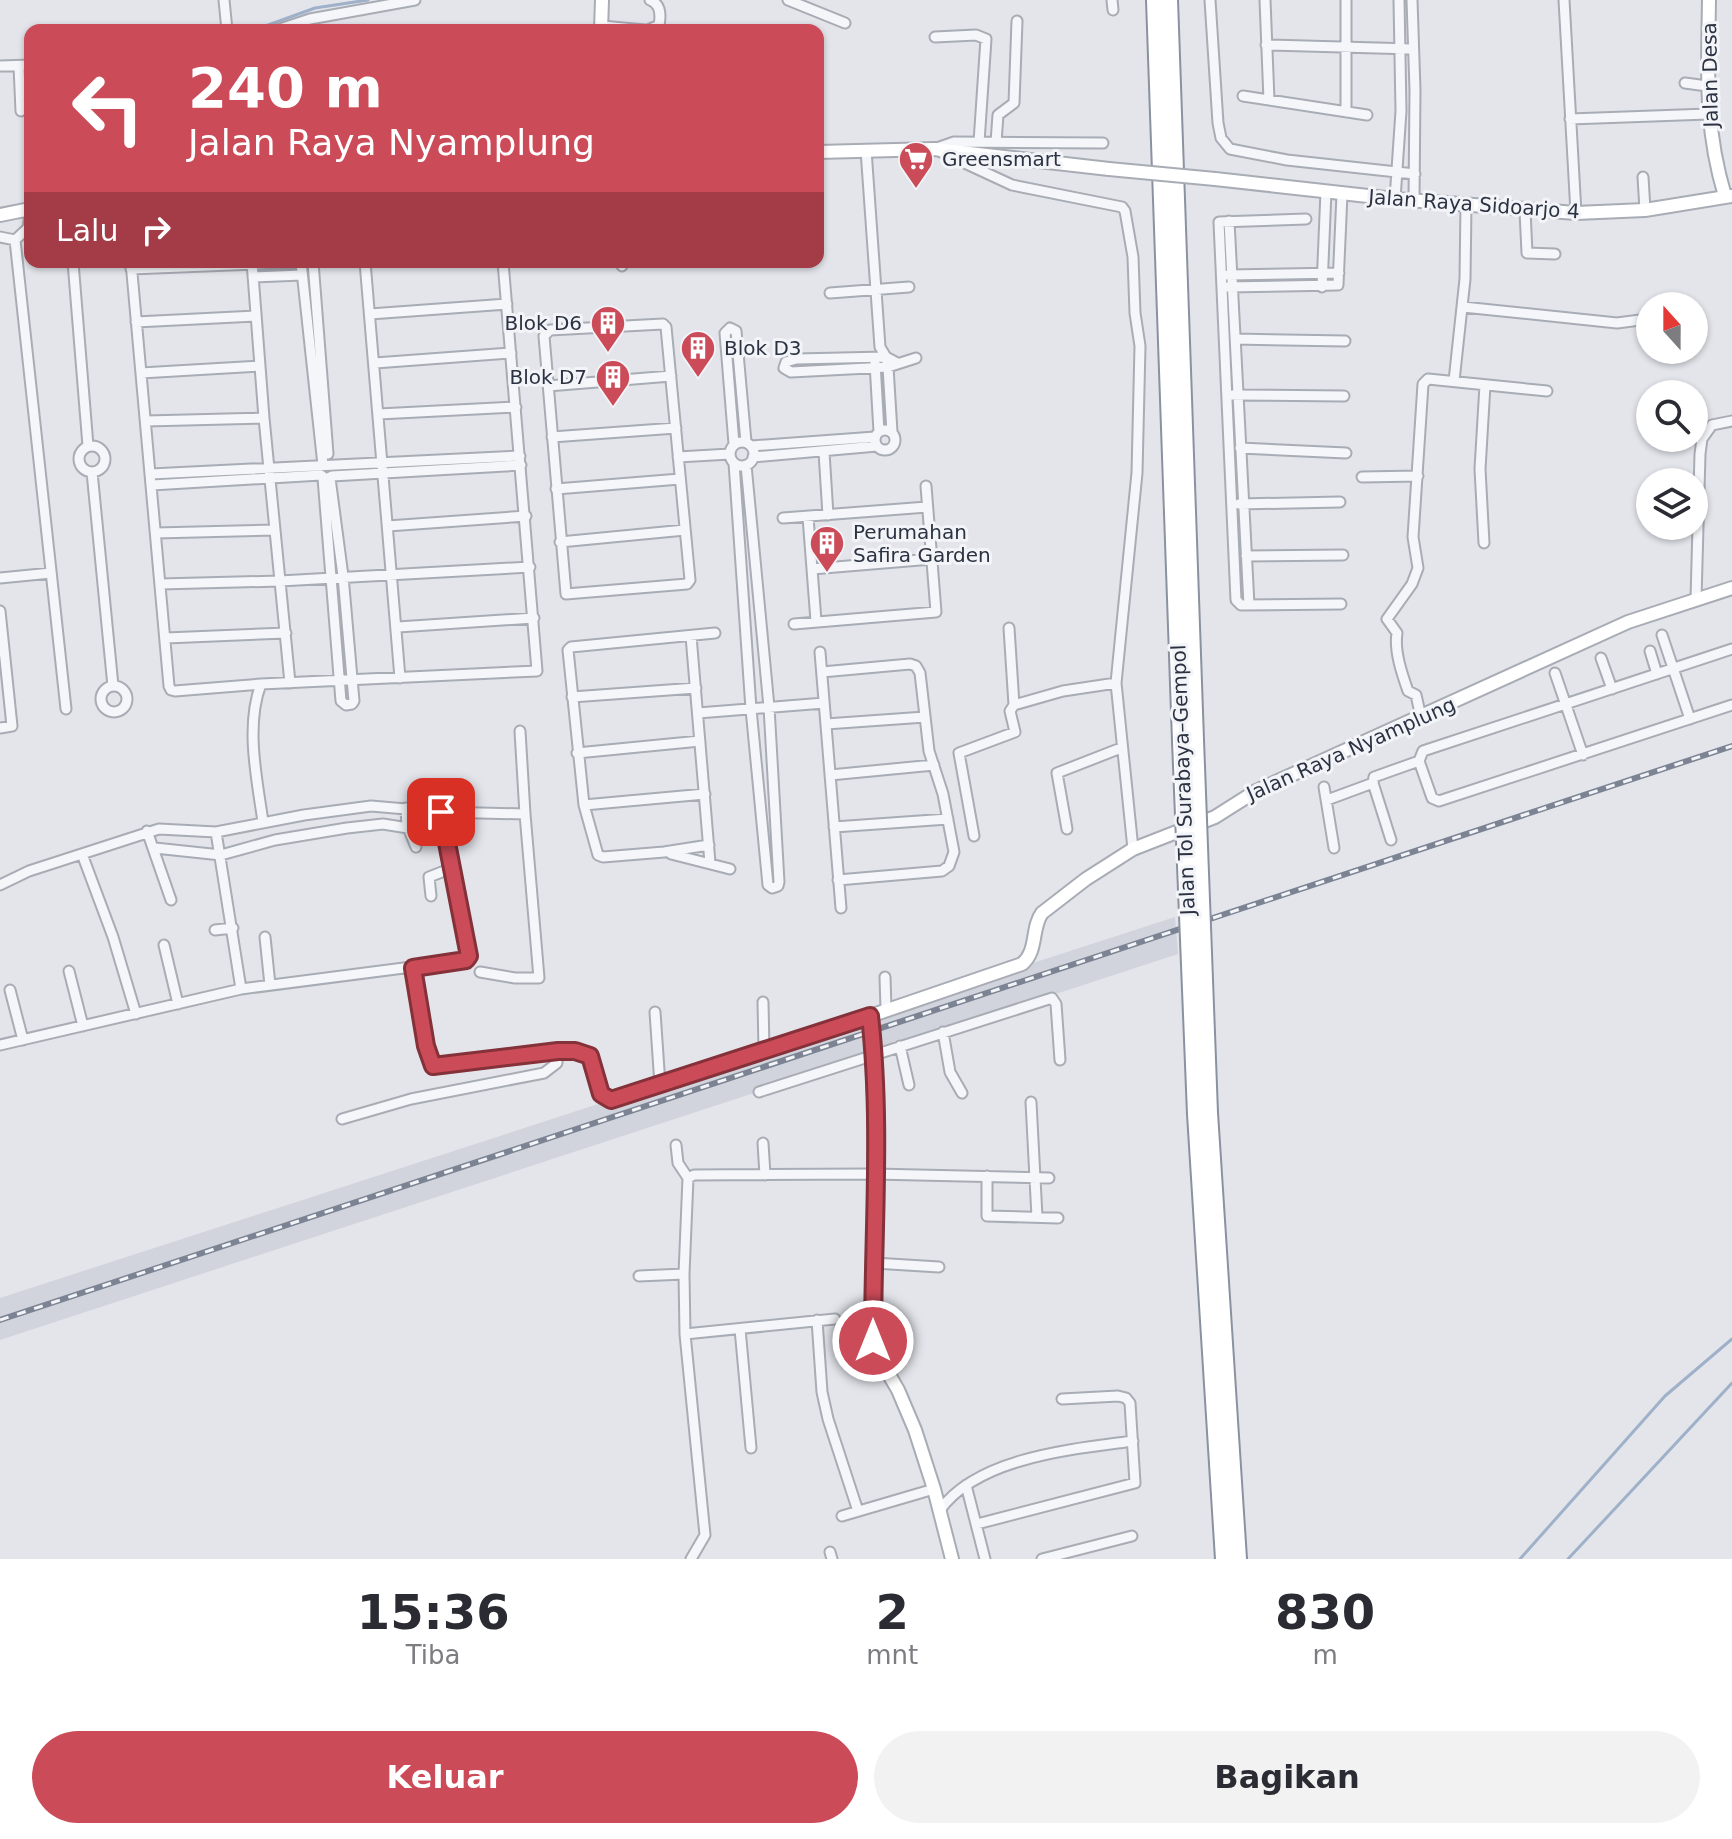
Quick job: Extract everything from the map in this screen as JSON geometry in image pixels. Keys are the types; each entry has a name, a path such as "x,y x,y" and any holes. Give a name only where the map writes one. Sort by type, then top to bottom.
{"highway":[{"name":"Jalan Tol Surabaya–Gempol","path":"1155,0 1224,1559"},
{"name":"Jalan Tol Surabaya–Gempol","path":"1169,0 1188,740"},
{"name":"Jalan Tol Surabaya–Gempol","path":"1203,1114 1238,1559"}],"street":[{"path":"224,0 226,24"},
{"path":"311,24 351,7 415,0"},
{"path":"602,0 602,24"},
{"path":"650,0 659,7 659,24"},
{"path":"788,0 845,23"},
{"path":"1210,0 1218,123 1225,144 1240,152 1287,160 1415,174"},
{"path":"1265,0 1269,100"},
{"path":"1346,0 1346,112"},
{"path":"1395,199 1401,111 1399,0"},
{"path":"1412,0 1414,200"},
{"path":"1564,0 1576,213"},
{"name":"Jalan Desa","path":"1709,0 1703,114 1726,196"},
{"path":"996,142 998,115 1014,103 1017,21"},
{"path":"935,37 985,37 979,142"},
{"path":"1266,45 1413,49"},
{"path":"0,66 24,65"},
{"path":"21,111 24,76"},
{"path":"1686,83 1703,85"},
{"path":"1243,96 1367,115"},
{"path":"1570,119 1703,114"},
{"path":"934,149 954,142 1103,143"},
{"path":"934,149 1012,185 1122,207 1125,211 1133,257 1140,346 1137,473 1116,683 1133,849"},
{"name":"Jalan Raya Sidoarjo 4","path":"824,152 934,149 1525,211 1576,213 1645,210 1726,196"},
{"path":"866,150 880,347 875,362 880,450 890,449 895,441 892,432 890,362 880,347"},
{"path":"1643,177 1645,210"},
{"path":"1322,287 1326,191"},
{"path":"1221,288 1338,285 1342,194"},
{"path":"1454,381 1463,307 1466,205"},
{"path":"0,215 24,210"},
{"path":"1525,211 1527,254 1555,254"},
{"path":"1306,219 1219,222 1236,600 1239,604 1249,605 1341,604"},
{"path":"1229,221 1249,605"},
{"path":"15,240 24,232"},
{"path":"0,237 15,240"},
{"path":"15,240 66,709"},
{"path":"73,268 88,446"},
{"path":"131,268 171,690 535,672 538,668 504,268"},
{"path":"252,268 290,683"},
{"path":"304,268 302,275 311,366 326,471 343,576 354,702 346,705 342,703 331,577 326,471 323,365 307,268"},
{"path":"366,268 400,678"},
{"path":"1220,275 1339,273"},
{"path":"253,277 302,275"},
{"path":"830,293 909,287"},
{"path":"370,314 507,304"},
{"path":"1463,307 1617,323 1636,321"},
{"path":"136,322 256,316"},
{"path":"665,324 690,580 687,584 566,594 548,386 544,339 550,330 665,324"},
{"path":"730,328 736,331 749,453 769,707 779,882 772,888 768,885 751,709 732,458 734,444 725,333 730,328"},
{"path":"1235,339 1345,341"},
{"path":"375,363 511,353"},
{"path":"875,362 791,372 784,368 786,362 796,359 890,362 916,358"},
{"path":"311,366 323,365"},
{"path":"141,373 260,366"},
{"path":"548,386 671,376"},
{"path":"1421,717 1416,695 1408,691 1404,681 1396,643 1397,632 1387,618 1412,584 1418,568 1413,537 1423,384 1428,379 1547,391"},
{"path":"1484,543 1480,469 1485,385"},
{"path":"1225,395 1344,396"},
{"path":"379,414 516,407"},
{"path":"146,421 264,418"},
{"path":"1696,599 1701,444 1712,425 1732,421"},
{"path":"552,437 676,428"},
{"path":"734,444 749,453 824,452 877,438 883,430 892,432"},
{"path":"678,457 732,458 749,453 877,438"},
{"path":"88,446 100,449 105,460 98,470 92,472 79,463 80,453 88,446"},
{"path":"1240,448 1346,453"},
{"path":"824,452 828,515"},
{"path":"152,480 521,460"},
{"path":"92,472 113,686"},
{"path":"1362,477 1418,476"},
{"path":"556,489 680,479"},
{"path":"794,624 936,612 926,486"},
{"path":"1230,504 1340,502"},
{"path":"783,518 927,507"},
{"path":"388,526 526,516"},
{"path":"808,517 816,621"},
{"path":"156,533 275,530"},
{"path":"560,542 685,530"},
{"path":"1246,556 1343,555"},
{"path":"812,569 932,559"},
{"path":"160,584 280,581 530,567"},
{"path":"0,578 51,573"},
{"name":"Jalan Raya Nyamplung","path":"558,1051 585,1055 601,1094 607,1099 618,1099 1022,964 1030,956 1042,913 1086,879 1133,849 1215,817 1246,796 1647,614 1732,588"},
{"path":"0,611 4,684 12,726 0,728"},
{"path":"398,627 534,618"},
{"path":"1009,628 1014,705"},
{"path":"166,638 286,633"},
{"path":"709,845 664,852 600,856 584,805 569,648 715,633"},
{"path":"1662,635 1684,721"},
{"path":"691,636 710,863"},
{"path":"1732,649 1423,751 1419,761 1432,798 1437,801 1732,705"},
{"path":"1650,651 1658,674"},
{"path":"820,652 841,908"},
{"path":"1601,658 1612,689"},
{"path":"822,672 914,665 920,673 929,751 948,819 954,854 942,871 838,880"},
{"path":"1555,673 1583,755"},
{"path":"974,836 959,753 1014,734 1016,730 1010,710 1014,705 1063,691 1116,683"},
{"path":"261,684 255,699 254,722 256,775 263,822"},
{"path":"572,697 696,688"},
{"path":"698,713 824,703"},
{"path":"826,724 925,717"},
{"path":"480,972 515,978 538,973 520,731"},
{"path":"577,753 700,741"},
{"path":"1067,829 1057,773 1121,746"},
{"path":"1391,840 1373,783 1374,777 1419,761"},
{"path":"830,775 934,765"},
{"path":"1327,800 1373,783"},
{"path":"1324,787 1334,848"},
{"path":"584,805 705,794"},
{"path":"0,885 29,871 85,862 152,840 219,845 256,844 306,826 372,817 407,820 441,812 525,814"},
{"path":"0,1045 241,989 462,960 469,953 443,870 441,812"},
{"path":"152,840 159,829 219,845 263,822 306,826 372,817 407,820"},
{"path":"834,827 948,819"},
{"path":"407,820 416,847"},
{"path":"152,840 171,900"},
{"path":"219,845 241,989"},
{"path":"664,852 730,869"},
{"path":"85,862 109,925 136,1014"},
{"path":"431,896 429,877 443,870"},
{"path":"215,930 233,928"},
{"path":"265,937 270,985"},
{"path":"164,945 178,1004"},
{"path":"342,1119 411,1099 544,1073 557,1063 558,1051 433,1066 426,1046 413,968"},
{"path":"69,971 83,1026"},
{"path":"885,977 886,1009"},
{"path":"10,990 23,1040"},
{"path":"759,1092 1054,998 1060,1060"},
{"path":"763,1002 764,1050"},
{"path":"655,1012 660,1085"},
{"path":"870,1016 874,1054 874,1349 904,1403 934,1489 952,1559"},
{"path":"943,1032 950,1072 962,1093"},
{"path":"900,1046 909,1085"},
{"path":"1031,1102 1037,1217"},
{"path":"763,1143 765,1175"},
{"path":"676,1145 678,1163 688,1178 685,1334 705,1535 691,1559"},
{"path":"688,1178 694,1175 874,1174 1049,1178"},
{"path":"987,1176 987,1216 1058,1218"},
{"path":"874,1263 939,1267"},
{"path":"639,1276 684,1274"},
{"path":"685,1334 835,1319"},
{"path":"817,1320 825,1405 858,1511"},
{"path":"740,1329 751,1448"},
{"path":"977,1524 1135,1483 1133,1413 1126,1398 1062,1399"},
{"path":"940,1510 951,1496 966,1485 1000,1469 1039,1456 1133,1441"},
{"path":"966,1485 985,1559"},
{"path":"842,1516 934,1489"},
{"path":"1042,1559 1132,1536"}],"shaded area":[{"path":"1175,917 1178,954 0,1340 0,1298"}],"waterway":[{"path":"271,24 315,8 368,0"},
{"path":"1520,1559 1665,1396 1732,1339"},
{"path":"1568,1559 1732,1383"}],"railway":[{"path":"0,1320 1732,746"}],"place":[{"name":"Greensmart","path":"916,190"},
{"name":"Blok D6","path":"608,354"},
{"name":"Blok D3","path":"698,379"},
{"name":"Blok D7","path":"613,408"},
{"name":"Perumahan Safira Garden","path":"827,574"}],"route":[{"path":"441,812 469,956 466,960 413,968 426,1046 433,1066 575,1051 590,1056 596,1068 601,1094 611,1100 870,1016 874,1121 873,1341"}]}
